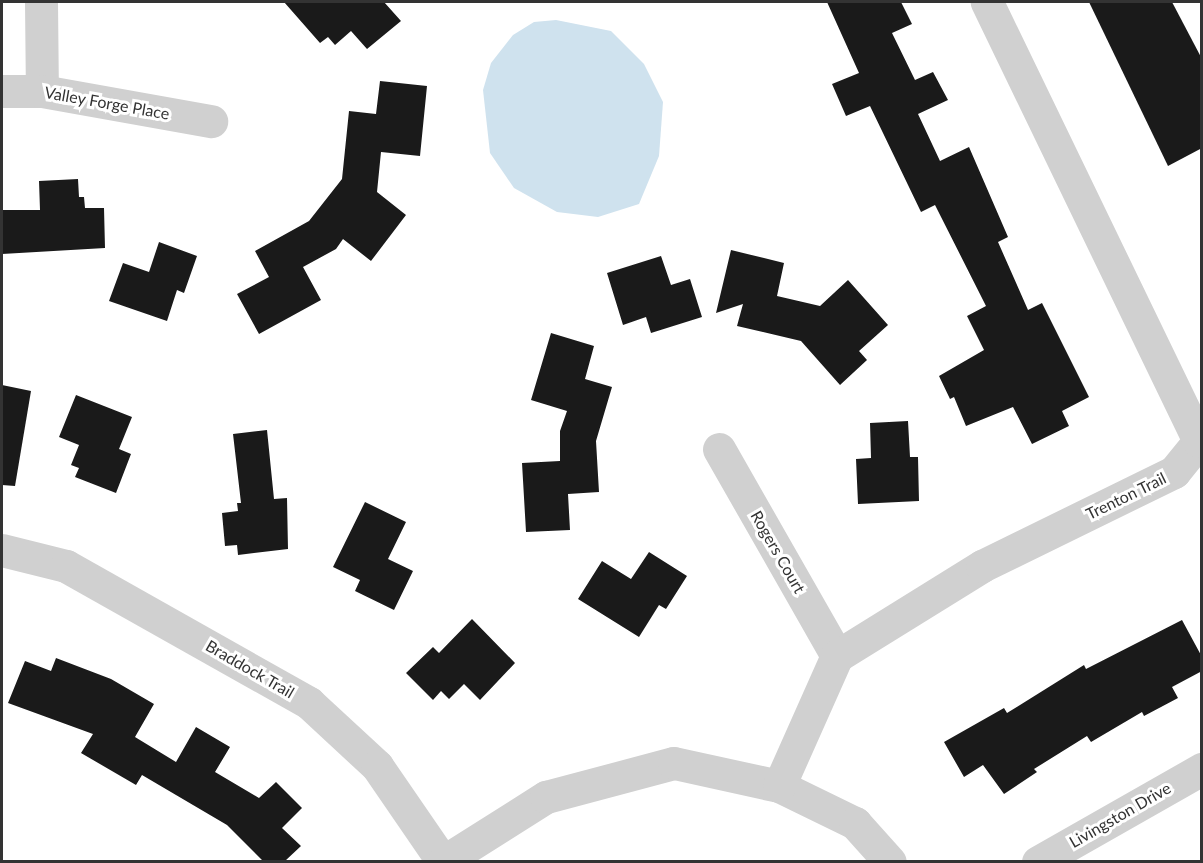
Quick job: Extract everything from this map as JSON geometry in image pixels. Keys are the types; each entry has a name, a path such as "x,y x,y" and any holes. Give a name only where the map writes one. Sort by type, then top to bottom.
{"street":[{"path":"41,2 42,91"},
{"name":"Trenton Trail","path":"837,656 982,566 1174,472 1199,441 987,2"},
{"name":"Valley Forge Place","path":"2,91 42,91 211,121"},
{"name":"Rogers Court","path":"719,449 837,656"},
{"name":"Braddock Trail","path":"2,550 66,566 309,704 377,766 443,861"},
{"path":"779,786 837,656"},
{"path":"443,861 546,797 674,764 779,786 855,823 890,861"},
{"name":"Livingston Drive","path":"1038,861 1202,769"}],"water":[{"path":"556,20 611,31 644,64 663,102 659,156 639,204 598,217 557,212 514,188 490,153 483,90 491,63 513,35 534,22"}],"building":[{"path":"284,2 384,2 401,21 367,49 351,31 335,45 328,37 320,43"},
{"path":"827,2 901,2 912,24 892,33 915,80 933,72 948,100 918,114 940,161 969,147 1008,237 998,242 1028,310 1042,303 1089,397 1062,411 1069,426 1032,444 1013,407 966,426 954,397 950,399 939,376 984,350 967,316 986,306 935,205 921,212 870,106 846,116 832,84 859,73"},
{"path":"1089,2 1172,2 1202,59 1202,148 1168,166"},
{"path":"380,81 427,86 420,156 381,152 377,192 406,215 371,261 343,239 336,249 303,267 321,300 259,334 237,294 269,277 255,251 309,221 342,179 349,111 376,114"},
{"path":"78,179 79,197 84,197 85,208 104,208 105,248 2,254 2,210 40,210 39,181"},
{"path":"159,242 197,256 184,293 177,290 167,321 109,301 123,263 149,272"},
{"path":"731,250 784,263 777,296 820,306 848,280 888,325 859,351 867,360 840,385 801,341 737,326 743,304 716,313"},
{"path":"661,256 671,285 690,279 702,317 651,333 646,317 623,325 607,273"},
{"path":"551,333 594,346 585,379 612,387 596,441 599,492 568,494 570,530 526,532 522,463 560,461 560,431 567,411 531,400"},
{"path":"2,385 31,391 15,486 2,485"},
{"path":"76,395 132,417 119,449 131,454 116,493 75,477 79,468 71,465 79,445 59,437"},
{"path":"908,421 910,457 918,457 919,501 858,504 856,459 871,458 870,423"},
{"path":"267,430 274,499 287,498 288,549 238,555 237,545 225,546 222,513 238,511 237,503 241,503 233,434"},
{"path":"365,502 406,522 388,559 413,571 394,610 355,591 360,580 333,567"},
{"path":"649,552 687,576 666,609 659,605 639,637 578,599 602,561 631,579"},
{"path":"472,619 515,663 480,700 464,684 449,699 441,691 433,700 406,673 433,647 439,653"},
{"path":"1182,620 1202,657 1202,671 1172,687 1178,698 1144,716 1142,712 1091,742 1087,736 1034,769 1037,772 1004,794 983,765 964,777 944,742 1004,708 1007,713 1084,665 1086,669"},
{"path":"56,658 111,679 154,704 135,737 176,762 196,727 230,747 215,772 259,798 276,782 302,808 282,828 301,846 285,861 263,861 227,825 142,775 136,785 81,753 93,734 8,703 25,661 51,671"}]}
